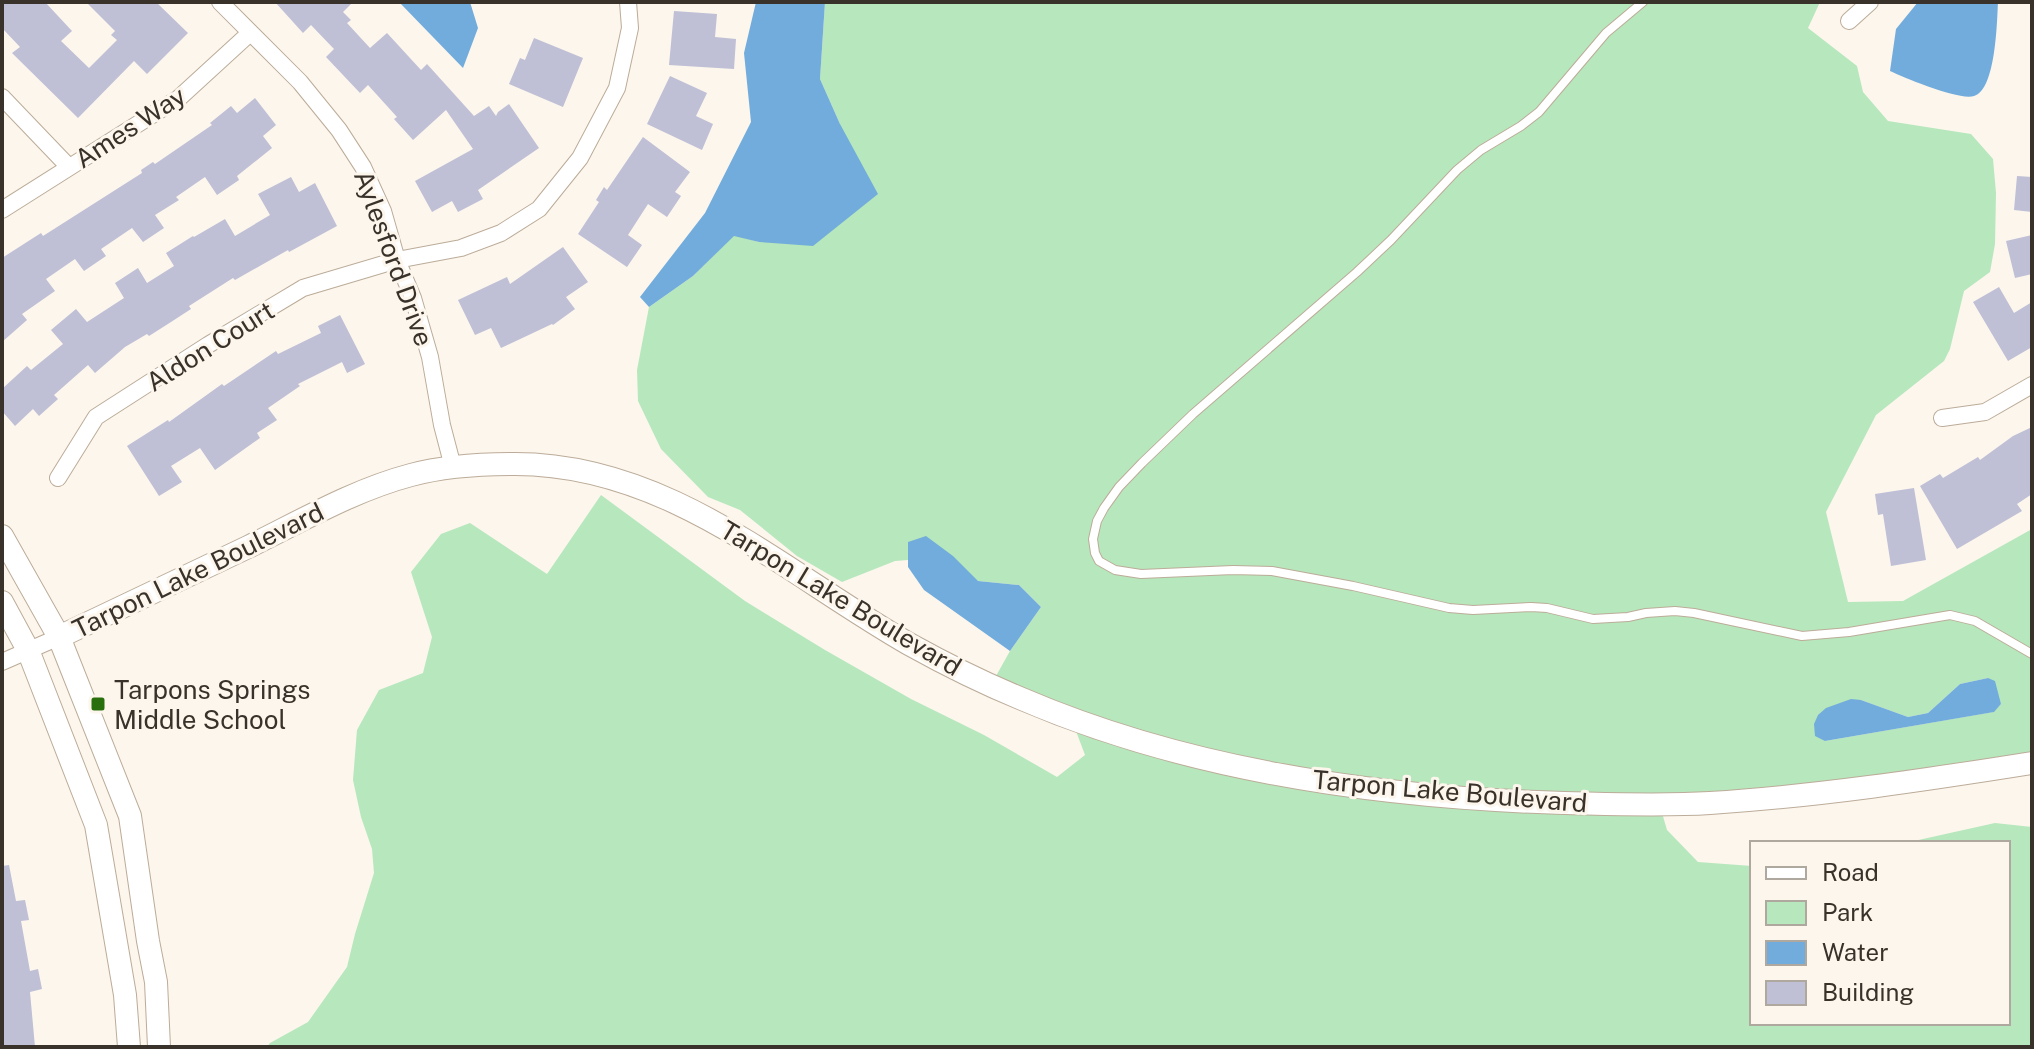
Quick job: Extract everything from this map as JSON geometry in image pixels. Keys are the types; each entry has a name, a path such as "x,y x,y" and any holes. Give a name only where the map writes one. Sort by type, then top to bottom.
{"street":[{"name":"Aylesford Drive","path":"220,2 300,82 339,130 363,167 383,211 397,260 413,298 430,357 453,467"},
{"name":"Aldon Court","path":"58,478 96,417 303,288 397,260 461,248 501,233 539,209 580,158 617,88 630,28 628,2"},
{"path":"1849,21 1870,2"},
{"name":"Ames Way","path":"2,210 179,98 250,33"},
{"path":"2,97 69,167"},
{"path":"1942,418 1985,412 2032,385"},
{"name":"Tarpon Lake Boulevard","path":"59,637 364,492 410,475 453,467 519,464 559,467 656,493 734,533 907,643 1023,700 1168,749 1276,774 1344,785 1517,802 1704,803 1794,797 2032,763"},
{"path":"2,536 59,637 130,816 156,982 159,1047"},
{"path":"2,602 28,650 96,825 125,995 129,1047"},
{"path":"2,662 59,637"}],"lane":[{"path":"1643,2 1606,33 1539,112 1481,150 1457,170 1357,272 1193,414 1142,463 1119,487 1097,521 1093,539 1099,561 1115,570 1141,574 1272,571 1449,608 1547,608 1593,619 1675,611 1694,613 1802,636 1849,632 1950,615 1962,616 1995,631 2032,654"}],"green space":[{"path":"825,2 1820,2 1808,28 1857,66 1863,92 1888,121 1971,134 1993,159 1996,193 1995,244 1990,272 1964,291 1950,349 1944,361 1876,415 1826,512 1848,602 1903,601 2032,529 2032,753 1829,782 1707,794 1589,795 1471,788 1349,775 1169,739 1053,700 996,676 1041,607 1019,585 978,581 908,542 908,560 895,561 842,582 797,556 740,510 708,497 661,449 638,401 637,370 649,307 693,276 734,235 759,242 840,124 820,79","holes":["1988,678 2001,704 1993,712 1825,741 1817,720 1861,700 1908,717 1928,713 1960,684"]},
{"path":"601,495 745,601 911,699 984,735 1057,777 1085,755 1076,731 1165,759 1662,813 1667,830 1698,862 1750,866 1750,1025 2010,1025 2010,841 1914,841 1995,823 2032,827 2032,1047 267,1047 308,1022 347,967 374,873 372,849 353,780 357,730 379,690 423,673 432,637 411,572 441,534 470,523 547,574"}],"water":[{"path":"399,2 470,2 478,28 463,68"},
{"path":"756,2 825,2 820,79 840,124 878,194 813,246 759,242 734,236 693,276 649,307 640,297 705,213 751,122 744,53"},
{"path":"1918,2 1998,2 1991,69 1981,91 1974,96 1945,92 1890,71 1896,29"},
{"path":"926,536 953,556 978,581 1019,585 1041,607 1010,651 924,590 908,567 908,542"},
{"path":"1988,678 1995,681 2001,704 1994,712 1825,741 1815,736 1814,724 1818,715 1826,708 1851,699 1908,717 1928,713 1960,684"}],"building":[{"path":"2,2 45,2 72,31 61,41 89,68 117,40 111,35 115,31 86,2 156,2 188,33 147,74 134,61 78,118 12,53 20,47 2,28"},
{"path":"275,2 353,2 343,12 351,20 347,23 370,48 387,33 421,70 427,64 474,116 489,106 496,116 509,104 539,148 478,190 483,199 458,212 452,201 432,212 415,181 473,149 446,110 413,140 368,85 360,93 326,57 334,49 311,25 303,33"},
{"path":"674,11 717,14 715,37 736,39 734,69 669,65"},
{"path":"534,38 583,58 563,107 509,84 520,58 525,60"},
{"path":"670,76 707,93 696,116 713,124 702,150 647,124"},
{"path":"255,98 276,125 263,136 272,148 237,176 239,180 217,195 205,177 176,197 179,200 155,215 164,228 143,242 132,228 101,249 106,256 84,271 75,259 46,279 55,291 22,314 27,320 2,342 2,258 41,233 43,236 142,173 141,170 153,162 155,164 212,125 210,123 231,106 237,113"},
{"path":"643,137 690,172 675,192 681,196 667,217 648,204 628,235 642,245 627,267 578,234 599,202 596,200 604,187 607,190"},
{"path":"2017,176 2032,177 2032,212 2014,210"},
{"path":"291,177 299,192 315,183 337,226 235,280 233,278 189,306 191,309 171,322 125,347 95,373 88,365 54,395 58,399 39,416 33,409 15,426 2,411 2,389 27,366 31,370 63,344 51,330 76,309 87,322 124,298 115,283 138,268 147,283 174,266 166,253 193,236 225,219 235,236 270,215 258,194"},
{"path":"2032,235 2032,274 2015,278 2006,241"},
{"path":"563,247 588,282 566,297 575,309 553,325 501,348 491,328 475,335 458,300 507,277 510,284"},
{"path":"1999,287 2014,313 2032,302 2032,347 2008,361 1973,302"},
{"path":"340,315 365,364 347,373 342,362 298,384 300,386 268,408 277,420 257,433 260,438 215,470 200,448 171,466 182,482 159,496 127,446 276,351 278,354 321,333 318,326"},
{"path":"2032,427 2032,494 2017,504 2022,511 1957,549 1920,486 1940,474 1943,478 1978,457 1980,460 2013,436"},
{"path":"1914,488 1926,560 1891,566 1883,514 1878,515 1875,494"},
{"path":"9,865 16,901 25,900 29,920 21,921 30,971 38,969 42,989 30,992 35,1047 2,1047 2,866"}],"place":[{"name":"Tarpons Springs Middle School","path":"98,704"}]}
